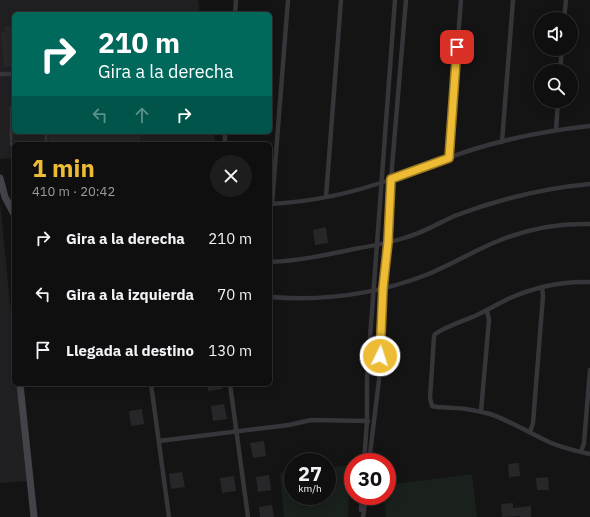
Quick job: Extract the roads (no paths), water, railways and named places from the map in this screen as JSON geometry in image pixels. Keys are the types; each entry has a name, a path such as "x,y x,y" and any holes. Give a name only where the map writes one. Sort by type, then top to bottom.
{"main road":[{"path":"0,178 5,197 12,210"},
{"path":"20,386 34,517"}],"street":[{"path":"235,12 236,0"},
{"path":"272,192 288,0"},
{"path":"326,197 341,0"},
{"path":"364,453 366,379 395,0"},
{"path":"370,453 380,358 383,288 388,242 391,179 406,0"},
{"path":"449,158 460,0"},
{"path":"502,142 513,0"},
{"path":"565,12 566,0"},
{"path":"0,74 12,74"},
{"path":"556,130 558,108"},
{"path":"272,204 326,197 352,191 381,183 449,158 502,142 556,130 590,126"},
{"path":"272,262 312,257 377,245 420,233 455,216 484,206 535,192 590,184"},
{"path":"272,297 322,297 383,288 426,275 497,241 513,236 544,227 590,224"},
{"path":"590,282 568,282 554,284 517,295 487,311 435,334 430,398 432,406 481,411 515,424 549,442 564,448 590,454"},
{"path":"530,432 533,423 543,296 542,287"},
{"path":"481,411 489,320 487,311"},
{"path":"581,452 584,443 590,370"},
{"path":"152,386 169,517"},
{"path":"230,386 248,517"},
{"path":"159,441 289,425 306,421 374,421"},
{"path":"362,505 362,517"},
{"path":"362,517 364,505"}],"lane":[{"path":"12,107 12,145"}]}
